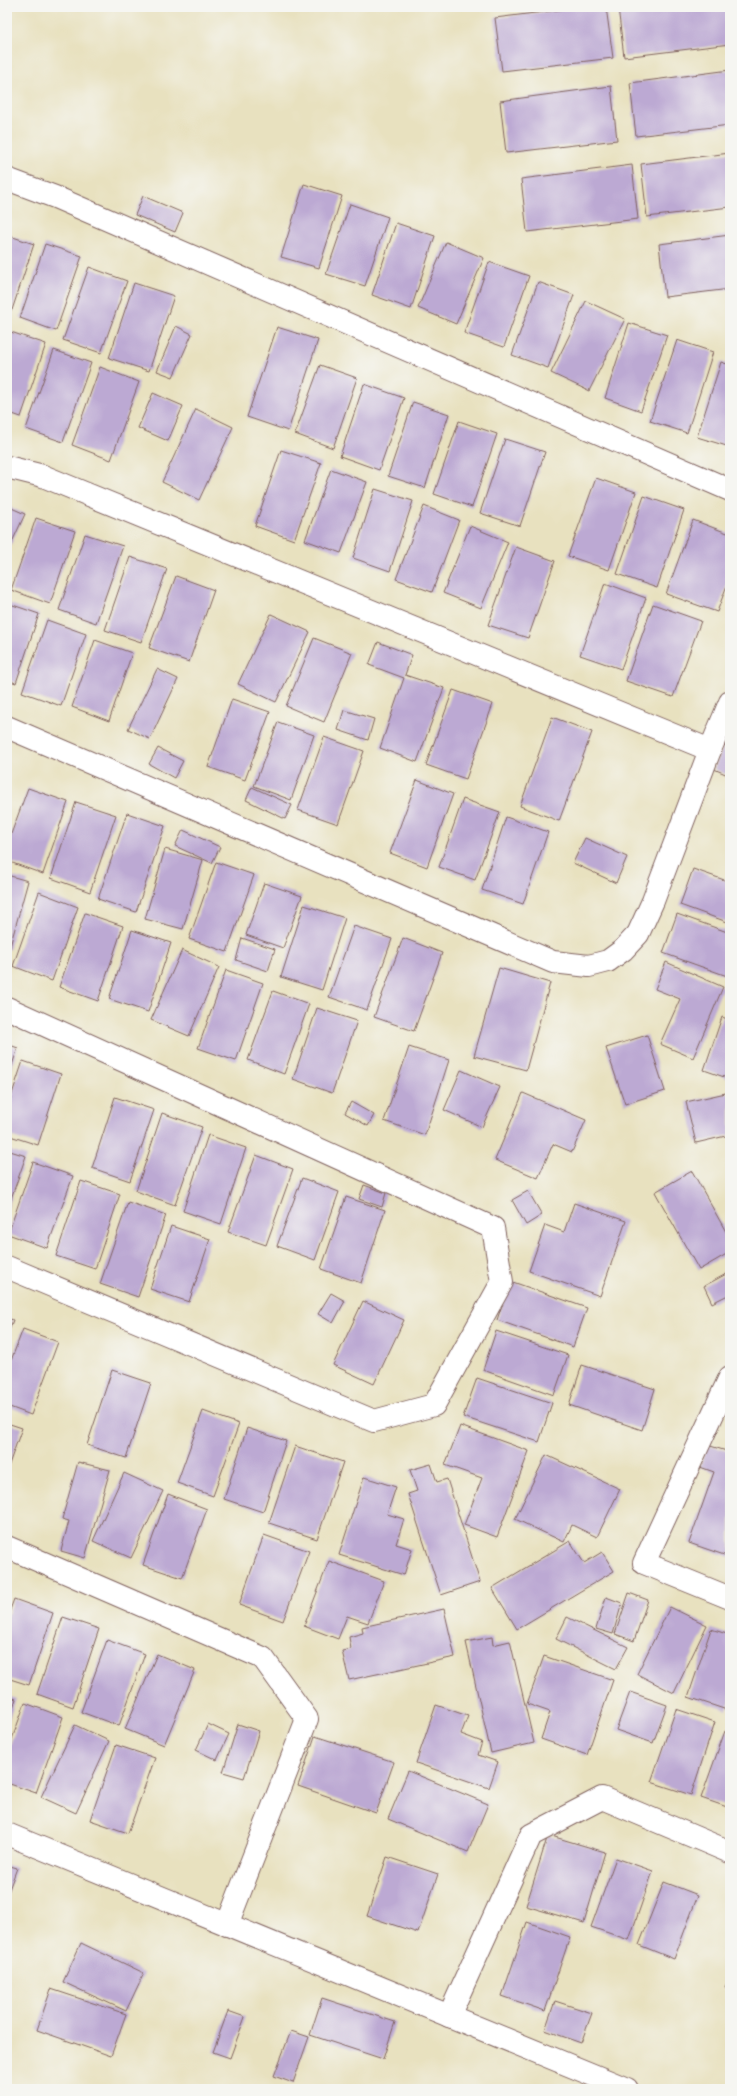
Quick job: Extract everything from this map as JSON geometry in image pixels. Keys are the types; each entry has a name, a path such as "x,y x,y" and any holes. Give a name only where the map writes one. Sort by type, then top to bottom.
{"street":[{"path":"7,179 55,197 730,490"},
{"path":"7,467 50,478 710,750"},
{"path":"7,727 553,962 589,966 608,961 623,950 638,934 653,901 710,750 730,702"},
{"path":"7,1008 493,1228 502,1282 434,1405 374,1421 7,1267"},
{"path":"730,1378 644,1562 730,1598"},
{"path":"7,1547 263,1658 307,1719 227,1925"},
{"path":"449,2016 531,1835 602,1798 730,1852"},
{"path":"7,1834 627,2089"}],"building":[{"path":"583,7 606,7 613,58 502,71 495,18"},
{"path":"618,7 730,7 730,44 624,57"},
{"path":"730,70 730,125 636,136 630,83"},
{"path":"611,86 617,140 506,153 500,101"},
{"path":"730,153 730,207 647,217 641,164"},
{"path":"632,165 638,219 527,232 521,179"},
{"path":"304,184 342,196 319,268 281,257"},
{"path":"143,196 183,213 175,232 135,215"},
{"path":"350,204 388,217 365,286 326,274"},
{"path":"396,223 435,236 411,309 372,295"},
{"path":"7,235 34,244 12,310 7,308"},
{"path":"730,235 730,289 665,297 659,244"},
{"path":"446,242 484,258 456,324 418,308"},
{"path":"45,244 82,256 56,331 20,318"},
{"path":"489,262 529,276 504,347 464,333"},
{"path":"89,267 127,281 101,353 63,340"},
{"path":"538,282 574,295 548,368 512,355"},
{"path":"134,283 174,296 149,371 109,358"},
{"path":"586,301 625,319 589,391 551,373"},
{"path":"629,323 667,335 641,411 605,398"},
{"path":"176,326 192,334 173,377 157,371"},
{"path":"277,327 318,340 288,431 247,417"},
{"path":"8,331 46,344 21,417 7,412"},
{"path":"677,340 713,352 687,433 650,421"},
{"path":"54,350 91,363 63,442 26,429"},
{"path":"721,362 730,365 730,447 697,437"},
{"path":"320,365 357,378 333,448 295,434"},
{"path":"100,367 139,382 111,460 72,445"},
{"path":"364,384 404,398 379,470 340,456"},
{"path":"153,393 183,406 168,441 138,428"},
{"path":"413,402 449,414 425,488 388,476"},
{"path":"196,409 233,427 199,500 162,482"},
{"path":"459,421 497,434 472,507 434,494"},
{"path":"505,439 545,452 520,526 480,513"},
{"path":"281,450 321,463 294,540 255,526"},
{"path":"331,469 367,482 341,553 305,540"},
{"path":"596,478 636,492 609,570 568,556"},
{"path":"375,489 413,501 390,571 353,558"},
{"path":"644,496 684,510 657,588 617,574"},
{"path":"7,506 25,514 7,553"},
{"path":"424,506 459,520 432,592 396,579"},
{"path":"36,518 75,531 50,604 11,590"},
{"path":"693,520 730,534 730,577 717,612 666,594"},
{"path":"470,526 508,542 481,608 443,593"},
{"path":"85,534 123,546 96,623 59,610"},
{"path":"516,547 555,561 528,638 488,625"},
{"path":"130,557 167,569 141,642 105,630"},
{"path":"176,576 214,590 189,662 149,648"},
{"path":"605,583 646,598 621,669 580,655"},
{"path":"7,603 39,614 16,683 7,680"},
{"path":"653,604 701,621 673,697 626,681"},
{"path":"271,614 310,632 276,702 238,684"},
{"path":"47,620 86,634 61,706 22,692"},
{"path":"314,638 352,653 324,722 286,706"},
{"path":"95,640 132,653 109,721 72,707"},
{"path":"378,642 412,655 405,675 444,688 417,762 380,748 404,678 369,665"},
{"path":"157,669 178,679 150,739 128,729"},
{"path":"453,690 493,704 466,779 426,765"},
{"path":"232,699 270,712 245,780 208,767"},
{"path":"344,710 374,719 368,740 338,730"},
{"path":"552,717 592,732 559,821 520,806"},
{"path":"278,722 314,735 291,800 254,786"},
{"path":"324,737 364,751 338,824 298,810"},
{"path":"724,745 730,748 730,776 714,769"},
{"path":"158,748 183,761 174,778 149,764"},
{"path":"417,780 453,794 427,867 390,853"},
{"path":"252,787 292,805 285,819 246,800"},
{"path":"28,788 68,802 43,874 7,861 7,845"},
{"path":"463,799 500,812 475,880 439,867"},
{"path":"76,802 116,815 90,892 51,878"},
{"path":"127,813 165,826 136,912 98,899"},
{"path":"506,817 548,832 523,904 482,890"},
{"path":"183,830 220,847 212,863 175,846"},
{"path":"585,838 627,857 616,883 573,863"},
{"path":"165,849 203,860 183,929 145,919"},
{"path":"216,862 254,875 227,952 189,939"},
{"path":"693,869 730,882 730,923 680,905"},
{"path":"7,875 28,881 9,950 7,949"},
{"path":"264,883 302,896 283,948 246,935"},
{"path":"39,892 78,907 52,981 13,966"},
{"path":"304,905 345,918 322,990 281,977"},
{"path":"85,913 123,926 98,1001 59,987"},
{"path":"677,914 730,933 730,977 663,953"},
{"path":"354,926 392,939 367,1010 329,997"},
{"path":"132,930 171,943 148,1012 109,999"},
{"path":"242,938 275,949 268,971 236,960"},
{"path":"403,938 442,953 414,1031 374,1017"},
{"path":"182,950 219,967 189,1036 151,1020"},
{"path":"666,962 723,987 693,1058 660,1044 680,999 655,989"},
{"path":"499,968 550,983 526,1070 474,1056"},
{"path":"226,970 263,983 236,1061 198,1048"},
{"path":"273,991 309,1004 284,1074 248,1060"},
{"path":"317,1008 357,1021 332,1093 293,1079"},
{"path":"722,1017 730,1020 730,1079 704,1070"},
{"path":"647,1035 665,1091 625,1104 606,1048"},
{"path":"7,1044 18,1048 7,1079"},
{"path":"409,1047 449,1060 425,1135 384,1121"},
{"path":"23,1061 61,1074 38,1145 7,1135 7,1109"},
{"path":"461,1070 500,1087 482,1127 444,1110"},
{"path":"730,1092 730,1135 696,1143 686,1102"},
{"path":"523,1093 586,1120 572,1152 553,1144 538,1178 495,1160"},
{"path":"115,1097 154,1110 130,1181 92,1168"},
{"path":"351,1102 374,1115 368,1126 345,1113"},
{"path":"162,1113 202,1127 175,1205 136,1191"},
{"path":"208,1135 246,1148 221,1224 183,1211"},
{"path":"7,1150 26,1156 7,1210"},
{"path":"256,1155 293,1169 266,1245 228,1232"},
{"path":"33,1162 73,1176 47,1248 8,1234"},
{"path":"692,1171 730,1239 730,1252 699,1270 655,1192"},
{"path":"302,1178 339,1192 315,1260 277,1246"},
{"path":"81,1181 120,1194 95,1269 56,1256"},
{"path":"364,1185 386,1193 382,1207 359,1199"},
{"path":"528,1191 542,1215 526,1225 512,1200"},
{"path":"346,1197 385,1210 361,1283 321,1269"},
{"path":"128,1202 166,1215 138,1297 100,1284"},
{"path":"574,1203 626,1221 600,1296 529,1271 545,1225 564,1232"},
{"path":"171,1226 210,1239 189,1302 150,1289"},
{"path":"730,1272 730,1294 712,1303 704,1286"},
{"path":"510,1281 587,1308 573,1347 497,1320"},
{"path":"331,1293 345,1301 333,1323 318,1314"},
{"path":"363,1301 404,1320 374,1384 333,1365"},
{"path":"7,1318 13,1320 7,1336"},
{"path":"23,1329 58,1342 31,1415 7,1406 7,1371"},
{"path":"496,1331 568,1355 554,1395 483,1370"},
{"path":"582,1365 655,1389 642,1430 569,1405"},
{"path":"112,1370 151,1383 126,1458 87,1445"},
{"path":"477,1378 552,1403 539,1442 463,1417"},
{"path":"203,1411 239,1424 213,1496 177,1483"},
{"path":"7,1423 22,1428 7,1470"},
{"path":"460,1426 529,1451 497,1537 464,1525 482,1478 445,1465"},
{"path":"247,1428 286,1441 263,1512 224,1499"},
{"path":"707,1445 730,1452 730,1557 689,1543 714,1472 700,1467"},
{"path":"295,1446 343,1462 317,1539 269,1523"},
{"path":"546,1455 620,1489 597,1537 572,1525 564,1542 515,1519"},
{"path":"78,1462 110,1470 85,1558 61,1551 69,1521 62,1519"},
{"path":"431,1464 437,1482 447,1479 480,1582 441,1595 408,1494 417,1491 410,1470"},
{"path":"124,1473 163,1491 131,1558 93,1541"},
{"path":"364,1477 396,1487 387,1514 404,1519 396,1544 412,1549 404,1575 339,1555"},
{"path":"168,1494 207,1509 182,1578 143,1565"},
{"path":"264,1535 309,1551 283,1621 239,1605"},
{"path":"570,1541 584,1563 602,1552 614,1571 517,1629 492,1588"},
{"path":"329,1561 384,1581 368,1623 347,1616 338,1639 304,1626"},
{"path":"629,1593 648,1600 634,1641 615,1634"},
{"path":"606,1597 622,1603 613,1634 596,1629"},
{"path":"14,1599 53,1613 29,1685 7,1678 7,1618"},
{"path":"670,1607 707,1625 674,1693 637,1674"},
{"path":"444,1609 455,1657 349,1680 342,1651 351,1649 349,1637 363,1633 362,1627"},
{"path":"63,1617 99,1629 73,1707 37,1694"},
{"path":"567,1617 628,1647 616,1669 556,1639"},
{"path":"711,1629 730,1635 730,1702 727,1710 688,1697"},
{"path":"492,1637 493,1645 510,1641 534,1743 491,1753 466,1642"},
{"path":"107,1640 145,1654 119,1726 81,1712"},
{"path":"157,1654 195,1670 164,1745 125,1729"},
{"path":"544,1656 613,1680 587,1755 541,1739 550,1712 527,1704"},
{"path":"630,1692 667,1705 653,1743 616,1730"},
{"path":"7,1696 16,1699 7,1724"},
{"path":"25,1703 63,1717 36,1793 7,1783 7,1753"},
{"path":"436,1705 468,1716 461,1734 482,1742 478,1755 498,1762 489,1788 416,1763"},
{"path":"676,1709 715,1722 691,1795 651,1782"},
{"path":"208,1724 229,1734 217,1760 196,1750"},
{"path":"238,1724 259,1731 244,1778 223,1772"},
{"path":"75,1725 109,1741 76,1813 41,1797"},
{"path":"725,1731 730,1733 730,1808 701,1798"},
{"path":"315,1736 394,1762 376,1813 298,1786"},
{"path":"116,1745 155,1758 128,1833 90,1820"},
{"path":"408,1771 488,1804 468,1852 388,1819"},
{"path":"548,1835 605,1852 584,1923 526,1906"},
{"path":"387,1857 438,1874 418,1933 367,1916"},
{"path":"616,1858 653,1871 629,1940 591,1927"},
{"path":"7,1865 17,1868 7,1895"},
{"path":"664,1882 698,1895 674,1959 639,1945"},
{"path":"527,1922 570,1937 545,2011 502,1996"},
{"path":"81,1943 144,1973 126,2011 63,1982"},
{"path":"730,1976 730,1989 725,1987"},
{"path":"51,1989 126,2014 111,2056 37,2030"},
{"path":"322,1998 395,2022 383,2059 310,2035"},
{"path":"555,2001 592,2013 581,2043 545,2030"},
{"path":"228,2011 245,2017 230,2058 213,2052"},
{"path":"291,2031 309,2037 293,2083 274,2076"}]}
